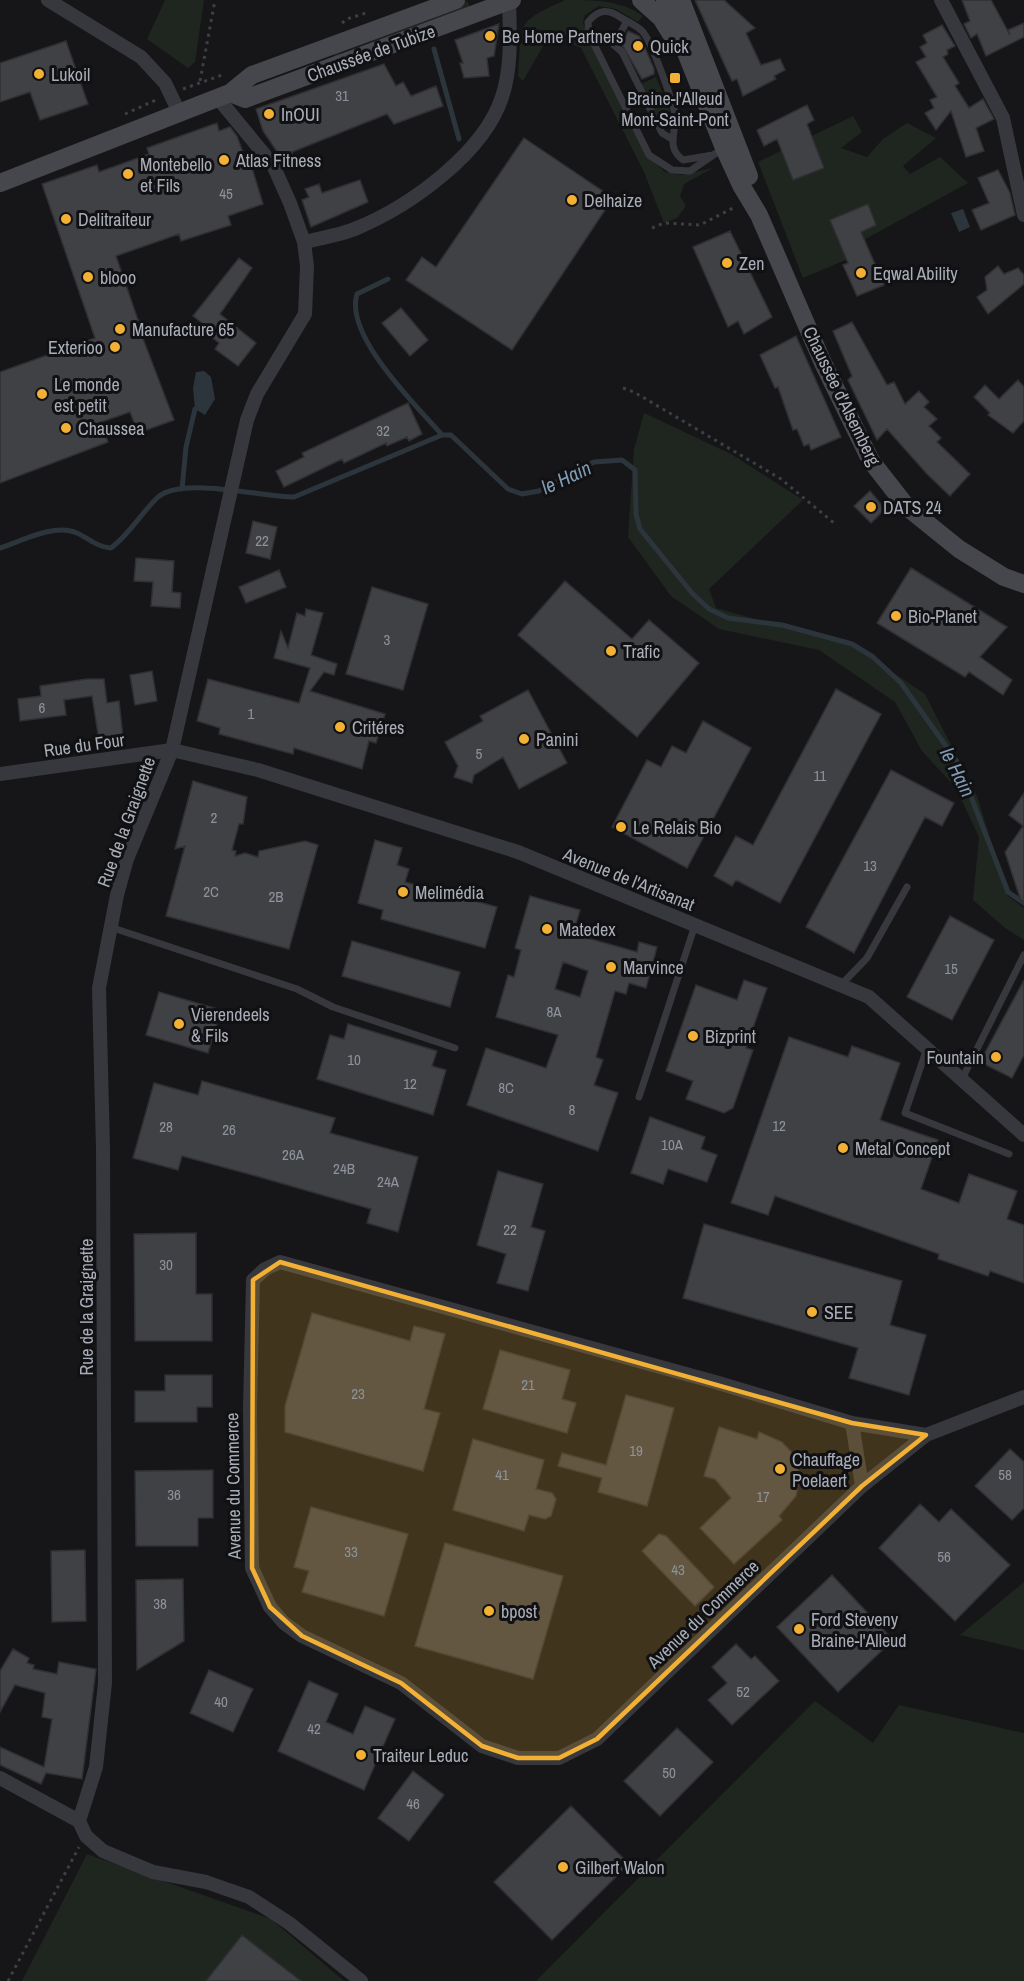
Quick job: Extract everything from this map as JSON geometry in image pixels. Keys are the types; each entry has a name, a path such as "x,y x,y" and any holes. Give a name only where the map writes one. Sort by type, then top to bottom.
{"main road":[{"name":"Chaussée de Tubize","path":"0,183 224,95 252,75 456,0"},
{"path":"641,0 660,18 685,52"},
{"name":"Chaussée d'Alsemberg","path":"665,0 681,36 718,151 755,207 823,363 871,461 907,507 958,549 1004,577 1024,584"},
{"name":"Chaussée d'Alsemberg","path":"681,0 751,180 755,207"},
{"name":"Chaussée de Tubize","path":"224,95 245,99 511,1"}],"street":[{"path":"48,0 141,57 165,83 171,95 188,110"},
{"path":"941,0 1003,118 1024,215"},
{"path":"304,242 356,229 398,206 462,159 488,124 502,96 508,59 511,1"},
{"name":"Rue de la Graignette","path":"79,1821 96,1767 105,1683 103,1149 99,988 110,927 128,859 172,750 247,420 257,394 305,314 307,266 304,242 290,203 273,165 224,95"},
{"name":"Rue du Four","path":"0,774 172,750"},
{"name":"Avenue de l'Artisanat","path":"172,750 258,770 518,852 870,997 1024,1135"},
{"name":"Avenue du Commerce","path":"926,1435 852,1423 704,1379 280,1262 265,1269 253,1280 250,1408 252,1568 270,1607 284,1623 302,1636 401,1683 482,1746 518,1758 559,1758 597,1739 862,1486 926,1435 1024,1397"},
{"path":"852,1423 862,1486"},
{"path":"0,1778 79,1821 86,1836 104,1851 153,1872 206,1881 249,1897 289,1923 361,1981"}],"lane":[{"path":"601,10 613,12 642,30 673,103 675,128 672,147 683,160 718,151 690,171 672,170 649,155 588,28 594,15 601,10"},
{"path":"627,21 614,45 622,52 662,133 672,138"},
{"path":"841,985 867,958 907,887"},
{"path":"639,1097 695,925"},
{"path":"110,927 297,989 333,1007 454,1048"},
{"path":"962,1078 1024,955"},
{"path":"927,1048 905,1113 1009,1154"}],"path":[{"path":"188,110 200,82 215,0"},
{"path":"340,25 347,19 375,10"},
{"path":"119,117 200,82 231,72"},
{"path":"652,228 664,223 700,225 755,207"},
{"path":"623,388 634,392 781,479 834,523"},
{"path":"8,1981 86,1836"}],"highlighted area":[{"path":"280,1262 852,1423 926,1435 862,1486 597,1739 559,1758 518,1758 482,1746 401,1683 302,1636 270,1607 252,1568 253,1280"}],"shaded area":[{"path":"165,0 204,0 195,62 188,68 147,39"},
{"path":"565,0 616,4 643,16 638,22 616,9 599,6 585,15 583,23 646,154 665,172 681,175 713,168 684,184 680,196 686,206 677,218 664,223 644,172 581,48 549,36 523,81 518,76 521,34 524,26 536,14"},
{"path":"467,1 470,7 345,51 332,58 341,46"},
{"path":"656,77 670,111 665,118 656,117 641,84"},
{"path":"853,116 862,132 841,148 867,157 883,139 907,123 936,138 903,166 910,174 940,157 968,183 858,243 862,253 803,278 758,162"},
{"path":"963,209 970,227 959,232 951,213"},
{"path":"204,371 211,377 215,399 205,415 195,409 193,388 196,372"},
{"path":"644,413 731,454 803,500 709,589 716,608 855,647 925,694 977,796 1008,896 1024,908 1024,940 1005,928 973,900 979,837 956,788 922,751 895,702 819,650 719,629 671,596 628,537 634,449"},
{"path":"1024,1582 1024,1650 960,1635"},
{"path":"815,1701 873,1743 899,1705 1024,1733 1024,1981 536,1981"},
{"path":"87,1854 271,1919 344,1981 22,1981"}],"building":[{"path":"695,0 724,0 755,28 746,33 761,65 780,59 785,70 774,76 776,79 743,96 737,79 732,81"},
{"path":"962,0 991,0 1010,35 1008,30 1024,23 1024,37 986,56 977,34 971,38 964,24 970,21"},
{"path":"499,24 494,56 487,58 489,76 464,78 460,63 463,63 455,40"},
{"path":"942,25 955,46 947,50 948,54 943,57 959,83 955,86 969,108 983,99 994,119 976,128 984,151 966,157 951,111 936,130 925,113 934,108 930,100 937,97 916,62 926,57 920,47 927,43 923,35"},
{"path":"628,31 639,36 654,69 654,74 642,79 622,45"},
{"name":"Lukoil","path":"66,41 88,104 40,120 30,92 0,102 0,63"},
{"path":"384,64 396,86 403,82 411,96 436,86 443,106 394,124 387,114 292,152 293,155 282,159 263,131 256,109"},
{"path":"807,105 814,120 807,124 824,168 793,180 777,139 764,146 757,130"},
{"name":"Manufacture 65","path":"217,123 219,131 230,127 237,136 249,169 252,168 263,204 228,216 231,225 181,241 179,234 116,256 138,320 145,322 150,336 142,336 174,420 138,433 130,412 101,422 108,442 0,483 0,372 95,338 42,184 97,165 99,172 149,154 147,148"},
{"path":"524,138 613,198 512,350 406,280 422,257 436,267"},
{"path":"998,170 1010,193 1015,215 981,230 972,210 989,203 978,178"},
{"path":"360,180 368,202 311,227 302,200 309,197 305,189 319,184 322,193"},
{"path":"868,204 876,225 861,232 884,285 857,296 843,265 848,263 830,220"},
{"path":"730,231 772,317 744,334 738,321 728,327 693,247"},
{"path":"239,258 252,268 220,314 256,343 238,366 215,349 219,343 204,331 207,327 193,316"},
{"path":"998,266 1004,274 1018,268 1024,275 1024,284 988,314 977,297 987,290 985,277"},
{"path":"401,308 428,340 410,356 382,323"},
{"path":"852,322 887,385 894,382 905,404 919,391 929,402 924,407 937,419 929,426 941,438 937,442 970,474 950,496 887,429 877,440 848,380 852,376 833,331"},
{"path":"796,336 841,437 811,450 809,444 804,446 797,429 793,430 778,387 775,388 760,355"},
{"path":"1018,380 1024,387 1024,421 1013,433 988,415 990,413 974,397 985,385 999,399"},
{"path":"408,403 422,434 409,441 407,437 387,446 386,443 344,463 342,459 284,487 276,471 304,457 302,453"},
{"path":"870,491 885,509 871,523 854,506"},
{"path":"253,521 277,527 270,559 246,553"},
{"path":"136,558 174,561 172,592 181,593 180,608 151,606 153,582 134,581"},
{"path":"911,568 1007,627 980,657 1012,680 1003,695 969,672 965,677 877,623"},
{"path":"279,570 286,587 246,603 239,587"},
{"name":"Trafic","path":"565,581 632,639 649,620 699,663 637,737 518,635"},
{"path":"372,587 428,604 403,690 346,674"},
{"path":"306,609 323,613 311,655 337,664 334,675 324,672 310,691 385,714 376,743 369,741 362,769 294,748 293,754 219,734 220,728 197,721 208,679 299,703 310,668 274,658 281,631 288,648 297,613 305,616"},
{"path":"152,671 157,701 135,705 130,675"},
{"path":"87,679 104,679 107,703 119,701 123,737 99,740 92,696 64,700 66,715 20,721 18,699 41,696 40,686"},
{"path":"836,689 881,714 780,903 736,880 732,886 714,876 736,836 753,845"},
{"name":"Panini","path":"528,690 567,763 519,789 503,757 474,775 472,783 454,777 458,766 445,742 483,721 480,716"},
{"path":"703,721 751,748 687,868 612,827 647,760 661,767 672,746 686,753"},
{"path":"891,770 954,803 942,826 925,817 854,953 806,927"},
{"path":"193,781 247,797 243,824 239,824 232,850 236,851 235,856 245,853 258,857 259,851 305,841 318,845 289,949 166,916 185,846 175,849"},
{"path":"1024,793 1024,901 1021,901 1005,852 1023,826 1009,815"},
{"name":"Melimédia","path":"375,840 402,848 397,865 409,869 405,882 497,907 485,948 381,919 383,910 358,903"},
{"path":"530,896 580,910 573,934 637,952 639,942 657,947 646,988 629,983 626,994 615,991 596,1057 603,1060 594,1085 618,1093 598,1151 467,1105 486,1048 546,1068 558,1035 496,1017 508,975 514,977 521,950 515,948","holes":["563,962 588,971 580,997 555,989"]},
{"path":"950,916 994,940 952,1020 907,997"},
{"path":"352,941 460,972 450,1007 342,976"},
{"name":"Bizprint","path":"744,980 767,988 746,1048 753,1050 733,1108 724,1113 686,1099 693,1081 666,1071 696,985 737,1000"},
{"path":"1024,980 1024,1055 1012,1078 980,1062"},
{"path":"159,992 221,1010 208,1053 146,1035"},
{"path":"348,1024 437,1051 432,1066 446,1070 433,1115 317,1079 330,1035 344,1039"},
{"path":"789,1037 848,1057 852,1046 900,1063 880,1120 938,1140 921,1189 959,1203 969,1174 1017,1191 1007,1219 1024,1225 1024,1283 990,1271 988,1276 938,1259 939,1254 775,1196 768,1215 731,1203"},
{"path":"202,1081 335,1118 330,1133 418,1157 398,1232 367,1223 371,1209 256,1176 182,1156 178,1170 133,1158 154,1083 198,1095"},
{"path":"650,1117 705,1137 701,1149 717,1155 707,1182 668,1169 663,1184 631,1173"},
{"path":"498,1171 543,1184 531,1227 545,1231 528,1291 497,1283 506,1254 477,1245"},
{"name":"SEE","path":"704,1224 902,1281 890,1325 926,1335 909,1395 849,1378 858,1348 683,1298"},
{"path":"196,1233 196,1294 212,1294 212,1341 135,1341 134,1234"},
{"path":"312,1313 410,1341 414,1326 445,1334 424,1409 440,1413 423,1471 285,1432 285,1406"},
{"path":"500,1350 570,1370 562,1399 576,1403 567,1433 483,1409"},
{"path":"165,1375 212,1375 212,1407 197,1407 197,1422 135,1422 135,1391 165,1391"},
{"path":"626,1395 674,1408 647,1506 598,1492 602,1478 558,1466 562,1453 606,1465"},
{"path":"719,1427 757,1439 759,1432 782,1442 793,1454 800,1475 796,1496 779,1516 782,1520 734,1564 700,1528 731,1498 715,1479 704,1476"},
{"path":"473,1439 544,1460 536,1489 552,1493 556,1499 551,1516 545,1519 529,1515 524,1531 453,1510"},
{"path":"1010,1449 1024,1462 1024,1508 1012,1520 975,1486"},
{"path":"213,1470 213,1518 198,1518 198,1546 136,1546 135,1471"},
{"path":"920,1504 939,1522 951,1509 1010,1565 955,1621 879,1548"},
{"path":"311,1507 408,1534 384,1616 302,1592 309,1571 294,1567"},
{"path":"659,1534 666,1536 714,1587 695,1606 642,1551"},
{"name":"bpost","path":"445,1543 563,1576 533,1679 415,1646"},
{"path":"85,1550 86,1621 52,1622 51,1551"},
{"path":"832,1575 893,1640 838,1692 777,1627"},
{"path":"183,1579 184,1641 137,1670 136,1580"},
{"path":"736,1644 751,1659 755,1656 779,1681 732,1725 708,1700 727,1683 712,1667"},
{"path":"13,1649 29,1658 27,1663 34,1665 33,1669 57,1674 59,1662 96,1669 82,1779 46,1773 41,1784 0,1765 0,1747 44,1767 52,1719 42,1717 45,1693 15,1685 0,1712 0,1671"},
{"path":"209,1670 253,1689 233,1732 190,1713"},
{"path":"309,1681 338,1694 326,1722 353,1734 365,1706 395,1719 364,1790 278,1751"},
{"path":"677,1728 713,1762 660,1816 624,1781"},
{"path":"413,1771 444,1795 409,1841 378,1818"},
{"path":"571,1806 629,1864 552,1940 494,1882"},
{"path":"242,1935 275,1961 301,1981 206,1981"}],"waterway":[{"path":"434,49 459,139"},
{"path":"388,279 357,294 356,311 361,330 385,369 442,435"},
{"path":"182,489 186,447 195,409"},
{"name":"le Hain","path":"0,548 38,534 58,530 77,533 111,548 158,497 169,491 203,488 294,497 442,435 451,435 508,489 522,494 539,491 594,462 622,460 635,470 636,514 640,529 692,593 709,609 728,618 782,625 852,644 873,657 901,683 958,763 1008,892 1024,903"}],"place":[{"name":"Be Home Partners","path":"490,36"},
{"name":"Quick","path":"638,46"},
{"name":"Lukoil","path":"39,74"},
{"name":"Braine-l'Alleud Mont-Saint-Pont","path":"675,78"},
{"name":"InOUI","path":"269,114"},
{"name":"Atlas Fitness","path":"224,160"},
{"name":"Montebello et Fils","path":"128,174"},
{"name":"Delhaize","path":"572,200"},
{"name":"Delitraiteur","path":"66,219"},
{"name":"Zen","path":"727,263"},
{"name":"Eqwal Ability","path":"861,273"},
{"name":"blooo","path":"88,277"},
{"name":"Manufacture 65","path":"120,329"},
{"name":"Exterioo","path":"115,347"},
{"name":"Le monde est petit","path":"42,394"},
{"name":"Chaussea","path":"66,428"},
{"name":"DATS 24","path":"871,507"},
{"name":"Bio-Planet","path":"896,616"},
{"name":"Trafic","path":"611,651"},
{"name":"Critéres","path":"340,727"},
{"name":"Panini","path":"524,739"},
{"name":"Le Relais Bio","path":"621,827"},
{"name":"Melimédia","path":"403,892"},
{"name":"Matedex","path":"547,929"},
{"name":"Marvince","path":"611,967"},
{"name":"Vierendeels & Fils","path":"179,1024"},
{"name":"Bizprint","path":"693,1036"},
{"name":"Fountain","path":"996,1057"},
{"name":"Metal Concept","path":"843,1148"},
{"name":"SEE","path":"812,1312"},
{"name":"Chauffage Poelaert","path":"780,1469"},
{"name":"bpost","path":"489,1611"},
{"name":"Ford Steveny Braine-l'Alleud","path":"799,1629"},
{"name":"Traiteur Leduc","path":"361,1755"},
{"name":"Gilbert Walon","path":"563,1867"}]}
